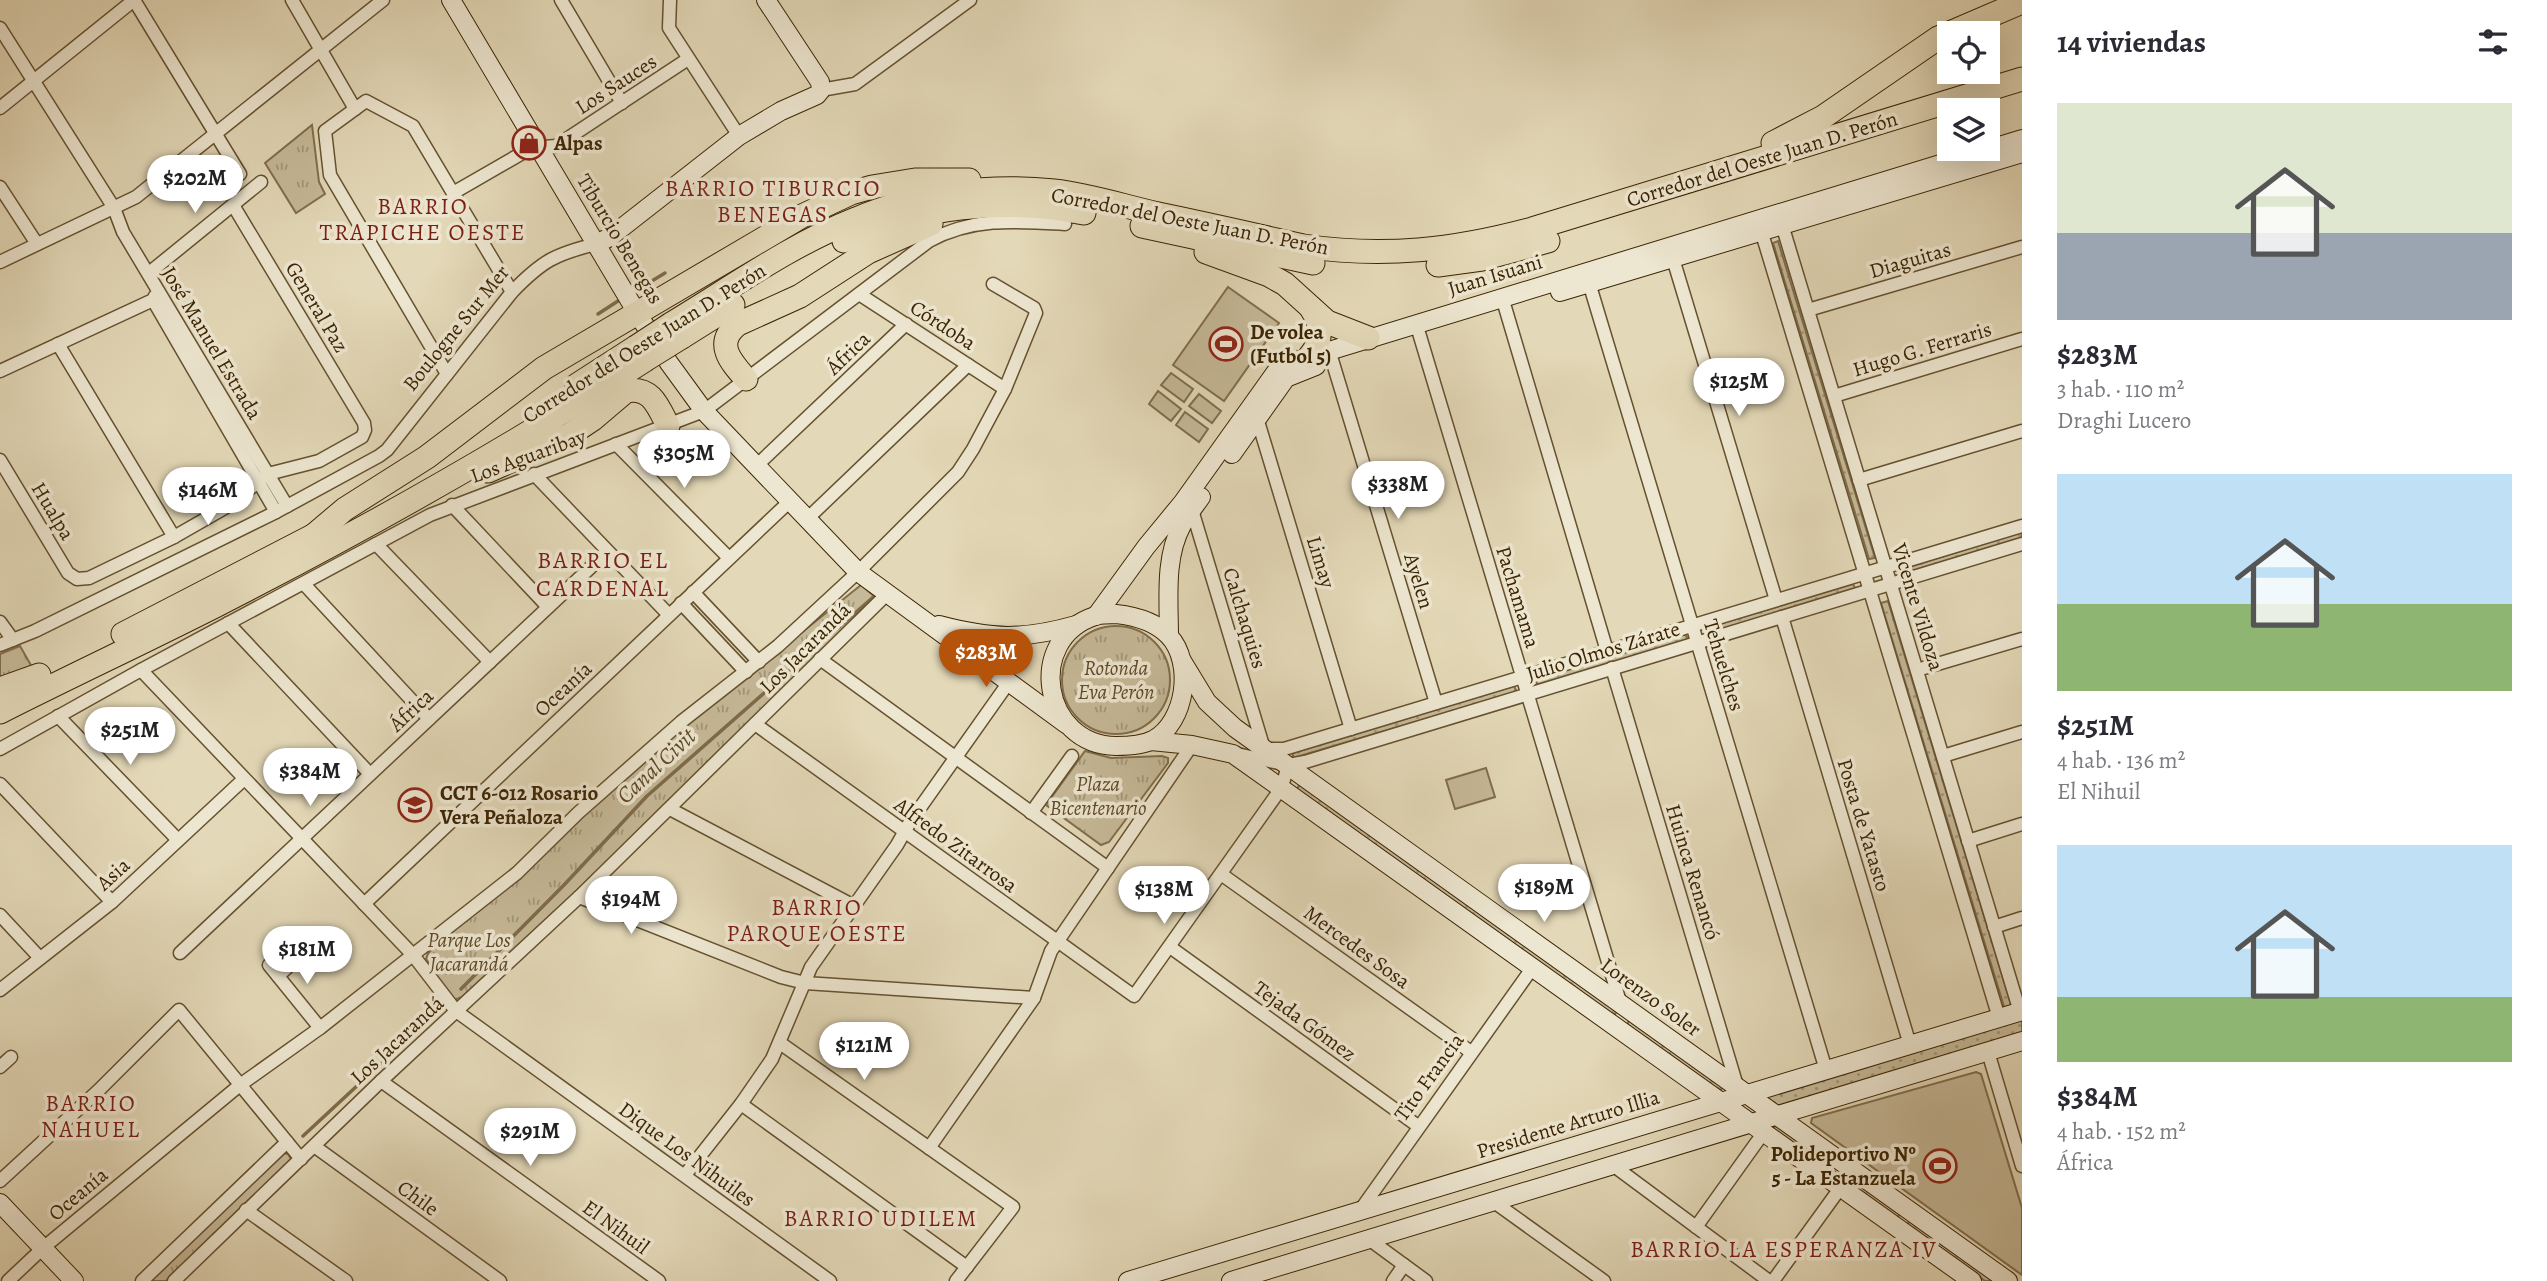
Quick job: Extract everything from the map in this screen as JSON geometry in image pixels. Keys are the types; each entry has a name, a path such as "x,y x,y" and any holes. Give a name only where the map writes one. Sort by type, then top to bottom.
{"highway":[{"path":"1667,188 1699,171 1799,131 1938,38 2022,2"},
{"name":"Corredor del Oeste Juan D. Perón","path":"677,331 784,255 829,231 879,210 956,192 1116,211 1331,250 1404,253 1493,240 2022,79"},
{"path":"2000,102 2022,96"},
{"name":"Corredor del Oeste Juan D. Perón","path":"1116,211 1142,226 1286,258 1331,265 1377,268 1455,263 1482,259 1549,241 1937,122"},
{"path":"313,536 345,509 427,457 544,368 802,216 850,193 915,180 980,180 1066,205"},
{"path":"746,379 726,351 725,339 738,324 800,296 878,248 932,224 1001,205"},
{"name":"Corredor del Oeste Juan D. Perón","path":"0,695 45,681 216,606 480,463 677,331 852,237 893,222 930,214 1001,205 1066,205"},
{"path":"1142,226 1269,275 1285,284 1327,321 1378,341"},
{"path":"1310,306 1318,320 1321,332 1318,342 1323,355"},
{"name":"Corredor del Oeste Juan D. Perón","path":"0,712 45,681 474,449 640,354"},
{"path":"388,513 549,446 593,419 626,391 644,391 651,396 668,425"},
{"path":"0,689 45,681"},
{"path":"0,718 45,681"}],"street":[{"path":"0,108 134,0 240,174"},
{"path":"292,0 355,108"},
{"path":"0,262 136,197 383,0"},
{"name":"Tiburcio Benegas","path":"451,0 637,313 668,363 704,411 858,572 1066,724"},
{"path":"561,0 622,103"},
{"path":"670,0 669,28 739,136"},
{"path":"766,0 820,82 821,90"},
{"name":"Boulogne Sur Mer","path":"0,645 35,631 282,509 387,450 512,292 537,268 556,255 596,244 610,237 739,136 781,111 817,95 821,90 855,84 970,0"},
{"path":"0,28 114,208"},
{"name":"Los Sauces","path":"453,193 524,151 539,146 556,146 688,59"},
{"path":"447,374 330,176 325,131 366,101 413,126 512,292"},
{"name":"Juan Isuani","path":"1088,620 1146,547 1188,506 1253,414 1280,366 1378,341 1759,226 2022,139"},
{"name":"Juan Isuani","path":"1780,219 2022,153"},
{"path":"149,273 261,182"},
{"path":"0,187 37,244"},
{"name":"General Paz","path":"233,205 364,423 365,430 362,437 319,461 262,477"},
{"name":"Los Aguaribay","path":"0,749 228,623 452,505 704,411 929,241 962,226 1000,221 1066,205"},
{"name":"José Manuel Estrada","path":"114,208 123,232 149,273 156,295 282,509"},
{"name":"Vicente Vildoza","path":"1780,219 2021,1011"},
{"name":"Vicente Vildoza","path":"1759,226 1998,1018"},
{"name":"Diaguitas","path":"1808,310 2022,247"},
{"path":"1672,252 1776,600"},
{"name":"Tehuelches","path":"1587,278 1826,1070"},
{"name":"Los Jacarandá","path":"320,1028 517,873 578,813 670,731 759,662 858,572 958,472 1005,389 1036,313 1034,309 993,284"},
{"name":"Córdoba","path":"859,294 1005,389"},
{"path":"0,371 156,295"},
{"path":"1503,303 1607,651"},
{"name":"África","path":"755,467 906,324"},
{"name":"Pachamama","path":"1418,329 1623,1005"},
{"name":"Hugo G. Ferraris","path":"1834,396 2022,339"},
{"path":"58,344 174,537 228,506 262,477"},
{"name":"Ayelen","path":"1323,355 1436,703"},
{"path":"806,520 968,365"},
{"name":"Limay","path":"1253,414 1351,729"},
{"path":"1859,480 2022,430"},
{"path":"616,444 729,558"},
{"name":"Hualpa","path":"0,460 68,573 76,579 89,578 174,537"},
{"path":"534,474 669,615"},
{"name":"Oceanía","path":"364,904 789,502"},
{"path":"452,505 548,607"},
{"name":"Juan Isuani","path":"1168,636 1171,558 1188,506"},
{"name":"Calchaquies","path":"1188,506 1264,749"},
{"name":"Julio Olmos Zárate","path":"1264,749 1284,749 2022,526"},
{"path":"376,544 490,662"},
{"name":"Julio Olmos Zárate","path":"1233,754 1288,765 1305,762 2022,544"},
{"name":"África","path":"180,953 607,552"},
{"path":"304,584 429,719"},
{"name":"Los Jacarandá","path":"179,1277 381,1081 579,897 670,808 820,659 881,589"},
{"path":"694,592 759,662"},
{"path":"681,603 746,672"},
{"path":"1116,614 1134,617 1154,625 1168,636 1182,661 1183,684 1179,705 1164,732 1151,741 1106,745 1084,738 1066,724 1054,704 1050,670 1057,649 1064,639 1088,620 1116,614"},
{"name":"Posta de Yatasto","path":"1782,617 1910,1045"},
{"name":"Tiburcio Benegas","path":"928,623 992,637 1017,637 1051,632 1088,620"},
{"path":"0,622 13,639"},
{"path":"228,623 370,774"},
{"path":"1917,670 2022,639"},
{"path":"820,659 1108,868"},
{"name":"Lorenzo Soler","path":"1182,661 1200,693 1213,709 1264,749 2008,1281"},
{"name":"Huinca Renancó","path":"1612,668 1742,1090"},
{"name":"Dique Los Nihuiles","path":"141,670 413,955 440,994 456,1011 830,1281"},
{"path":"685,1175 741,1104 780,1043 811,967 1009,682"},
{"path":"58,716 178,840"},
{"name":"Alfredo Zitarrosa","path":"755,724 1134,996 1170,947"},
{"path":"1943,756 2022,732"},
{"name":"Lorenzo Soler","path":"1151,741 1192,745 1233,754 1972,1281"},
{"path":"929,1147 1034,998 1051,951 1192,745"},
{"path":"1031,813 1072,757"},
{"path":"1170,947 1282,787 1288,765"},
{"name":"Asia","path":"0,990 112,902 244,779"},
{"path":"0,784 112,902"},
{"path":"670,808 854,906"},
{"path":"1968,841 2022,824"},
{"name":"Mercedes Sosa","path":"1221,874 1471,1052"},
{"path":"579,897 781,977 805,982 1034,998"},
{"path":"0,915 40,958"},
{"path":"1994,926 2022,918"},
{"path":"278,976 318,939"},
{"name":"Tejada Gómez","path":"1170,947 1418,1126"},
{"path":"269,965 320,1028"},
{"name":"Tito Francia","path":"1359,1212 1533,967"},
{"path":"1618,1028 1623,1005"},
{"path":"0,1181 99,1090 179,1010 300,1159"},
{"name":"Presidente Arturo Illia","path":"1128,1281 1721,1101 1742,1090 1826,1070 2021,1011"},
{"name":"Oceanía","path":"8,1281 43,1248 240,1085 320,1028"},
{"path":"1231,1281 1270,1276 1370,1240 1494,1202 1758,1128 1777,1115 2022,1041"},
{"path":"780,1043 1013,1207 957,1281"},
{"path":"1988,1052 2022,1166"},
{"path":"0,1067 11,1057"},
{"name":"El Nihuil","path":"381,1081 659,1281"},
{"path":"741,1104 967,1267"},
{"path":"1696,1227 1758,1128"},
{"path":"1593,1140 1608,1168 1771,1281 1841,1187"},
{"path":"142,1281 287,1142"},
{"name":"Chile","path":"314,1146 500,1281"},
{"path":"1494,1202 1604,1281"},
{"path":"0,1203 74,1281"},
{"path":"246,1210 346,1281"},
{"path":"1898,1228 1909,1210"},
{"path":"1370,1240 1426,1281"},
{"path":"1393,1281 1404,1265"},
{"path":"179,1277 196,1281"}],"green space":[{"path":"312,125 319,182 325,194 296,213 265,163"},
{"path":"1778,241 1875,558 1869,559 1773,243"},
{"name":"De volea (Futbol 5)","path":"1228,287 1279,323 1224,401 1173,365"},
{"path":"1171,373 1193,389 1184,402 1161,385"},
{"path":"1158,391 1181,409 1171,421 1149,404"},
{"path":"1199,394 1221,411 1212,423 1189,406"},
{"path":"1185,412 1208,429 1199,442 1176,425"},
{"path":"2022,532 2022,539 1905,575 1903,569"},
{"path":"1853,584 1853,590 1707,634 1706,628"},
{"name":"Parque Los Jacarandá","path":"861,585 875,597 636,836 462,997 454,1000 426,959 428,953 681,729"},
{"path":"1888,601 2012,1008 2005,1010 1881,603"},
{"name":"Rotonda Eva Perón","path":"1116,626 1137,630 1154,642 1166,659 1170,680 1166,701 1154,718 1137,730 1116,734 1095,730 1078,718 1066,701 1062,680 1066,659 1078,642 1095,630"},
{"path":"1683,633 1687,637 1686,640 1538,685 1536,682 1538,679"},
{"path":"20,646 32,667 0,682 0,654"},
{"path":"1514,686 1516,690 1513,693 1293,758 1293,753"},
{"name":"Plaza Bicentenario","path":"1085,751 1111,758 1168,758 1168,763 1109,842 1101,845 1046,805"},
{"path":"1486,768 1495,797 1455,809 1446,780"},
{"path":"1301,782 1617,1010 1614,1017 1297,789"},
{"path":"2022,1017 2022,1035 1781,1108 1764,1096"},
{"path":"1630,1018 1724,1085 1720,1091 1627,1025"},
{"name":"Polideportivo Nº 5 - La Estanzuela","path":"1976,1072 1981,1074 2022,1208 2022,1275 1811,1123 1812,1118"},
{"path":"1777,1124 1901,1213 1897,1218 1773,1129"},
{"path":"283,1153 288,1154 291,1159 166,1281 148,1281"},
{"path":"1911,1219 1998,1281 1985,1281 1907,1225"}],"waterway":[{"path":"637,290 665,273"},
{"path":"598,314 618,301"},
{"name":"Canal Civit","path":"461,989 647,796 879,592"},
{"name":"Canal Civit","path":"303,1136 442,1007"}],"place":[{"name":"Alpas","path":"529,143"},
{"name":"De volea (Futbol 5)","path":"1226,344"},
{"name":"CCT 6-012 Rosario Vera Peñaloza","path":"415,805"},
{"name":"Polideportivo Nº 5 - La Estanzuela","path":"1940,1166"}],"district":[{"name":"BARRIO TIBURCIO BENEGAS","path":"773,201"},
{"name":"BARRIO TRAPICHE OESTE","path":"423,219"},
{"name":"BARRIO EL CARDENAL","path":"603,574"},
{"name":"BARRIO PARQUE OESTE","path":"817,920"},
{"name":"BARRIO NAHUEL","path":"91,1116"},
{"name":"BARRIO UDILEM","path":"881,1218"},
{"name":"BARRIO LA ESPERANZA IV","path":"1784,1249"}]}
